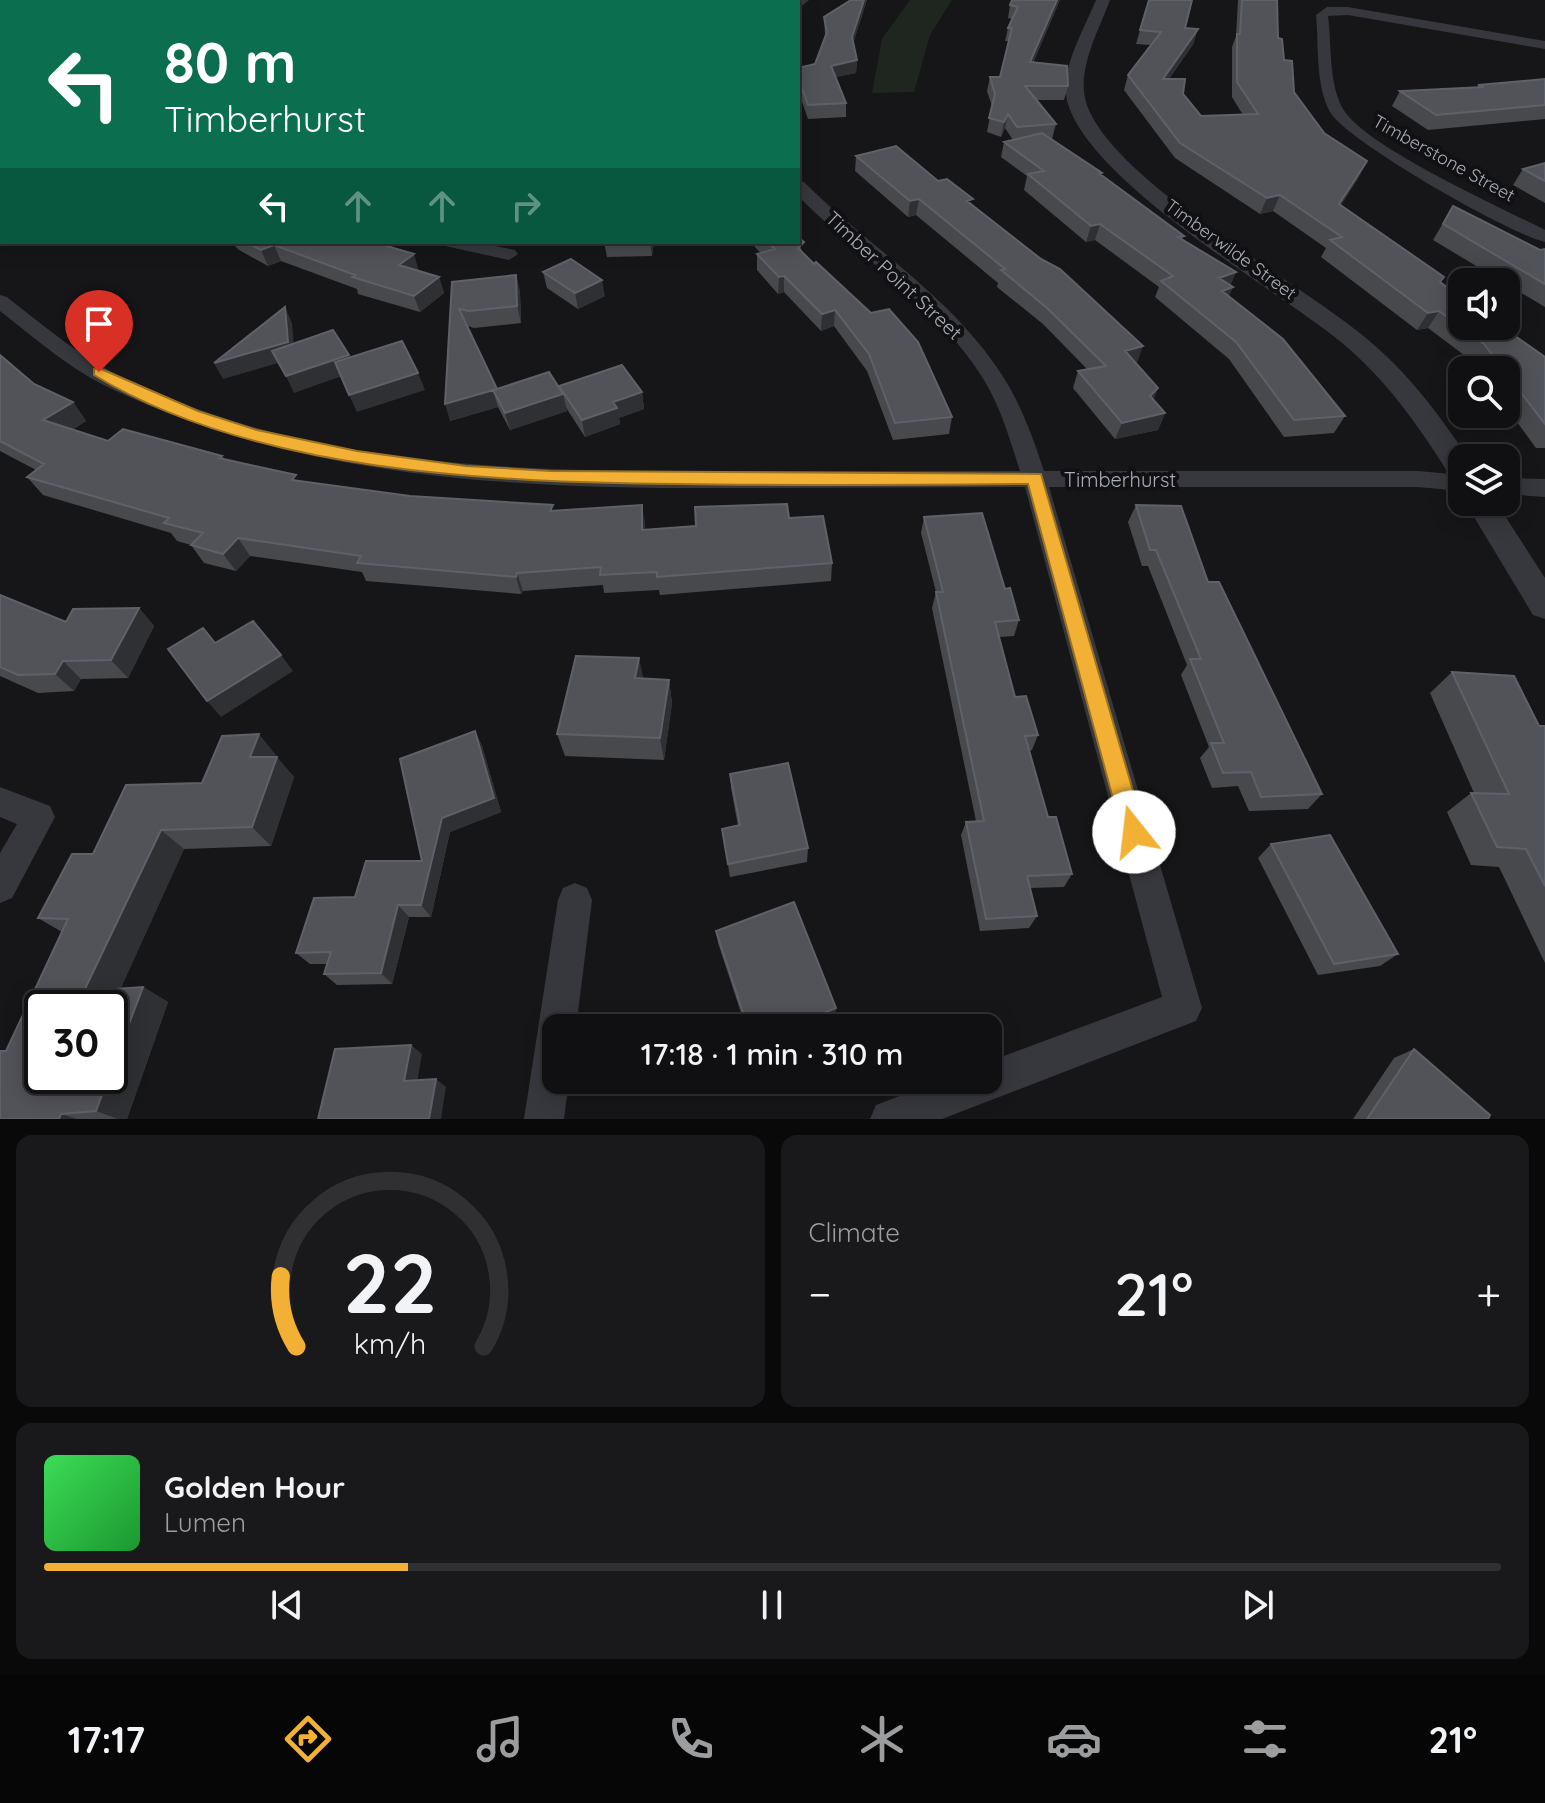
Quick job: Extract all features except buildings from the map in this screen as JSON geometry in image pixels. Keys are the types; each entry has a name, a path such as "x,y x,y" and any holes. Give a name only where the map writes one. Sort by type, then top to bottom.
{"street":[{"name":"Timberwilde Street","path":"1103,0 1075,87 1082,119 1090,134 1145,186 1353,340 1419,407 1448,451"},
{"name":"Timberstone Street","path":"1545,45 1348,11 1327,11 1322,15 1332,94 1337,112 1347,125 1374,144 1545,237"},
{"name":"Timber Point Street","path":"800,188 930,304 970,345 1012,413 1035,479 1183,1008 890,1119"},
{"path":"461,244 509,254"},
{"name":"Timberhurst","path":"0,301 53,342 120,385 254,435 357,456 466,472 550,477 1418,479 1448,482"},
{"path":"1520,487 1545,488"},
{"path":"1489,516 1545,606"},
{"path":"0,802 39,817 0,886"},
{"path":"558,1014 575,900"},
{"path":"544,1119 547,1094"}],"shaded area":[{"path":"910,0 952,0 930,35 914,92 872,93 882,39"}],"route":[{"path":"99,372 120,385 254,435 357,456 466,472 550,477 1035,479 1134,832"}]}
